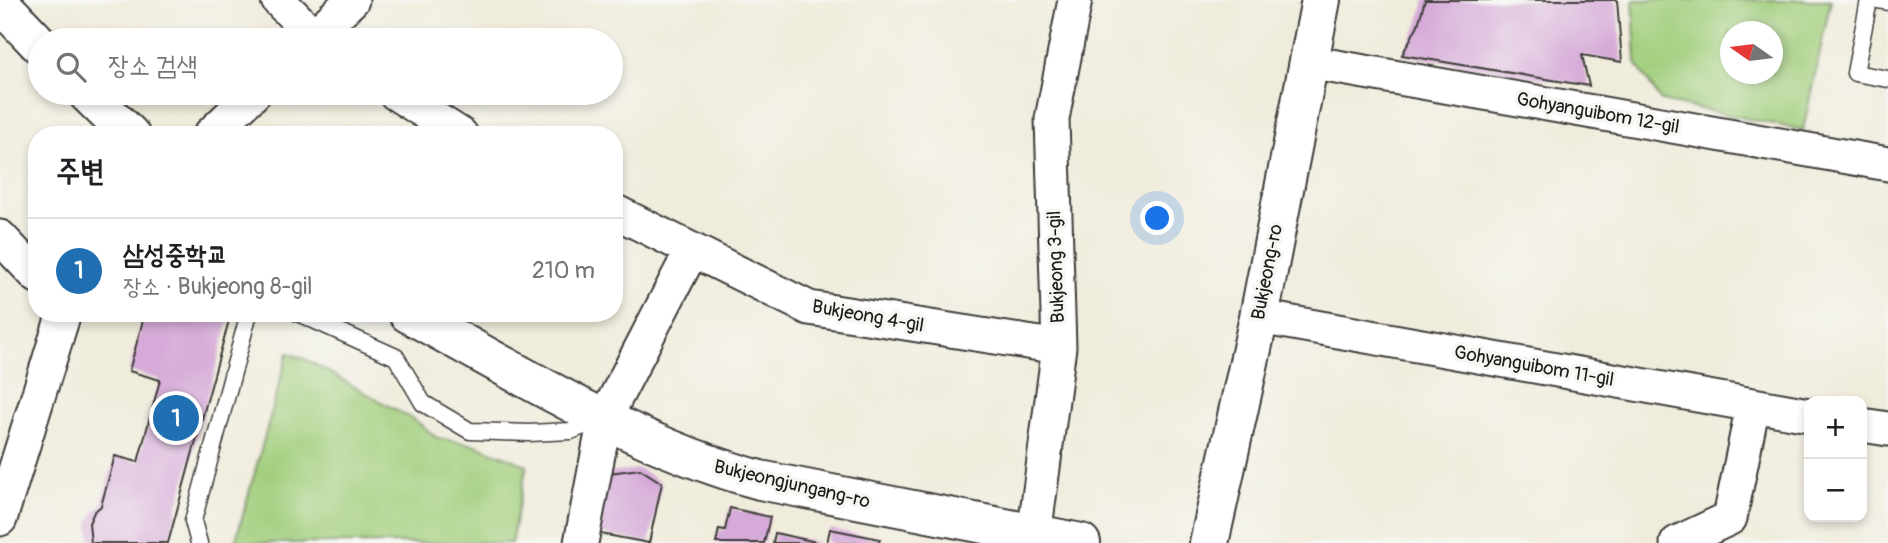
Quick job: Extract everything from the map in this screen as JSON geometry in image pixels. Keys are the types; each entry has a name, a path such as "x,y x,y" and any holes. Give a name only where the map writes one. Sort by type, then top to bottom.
{"street":[{"path":"278,0 304,28"},
{"path":"325,28 352,0"},
{"name":"Bukjeong 3-gil","path":"1034,539 1059,346 1052,119 1075,0"},
{"name":"Bukjeong-ro","path":"1209,543 1259,317 1321,0"},
{"path":"0,3 28,32"},
{"name":"Gohyanguibom 12-gil","path":"1308,62 1888,164"},
{"path":"99,105 121,126"},
{"path":"219,126 241,105"},
{"path":"415,105 447,126"},
{"name":"Bukjeong 4-gil","path":"623,216 808,308 1059,346"},
{"path":"0,237 28,267"},
{"path":"581,543 605,418 692,250"},
{"name":"Gohyanguibom 11-gil","path":"1259,317 1804,414"},
{"path":"0,519 61,322"},
{"name":"Bukjeongjungang-ro","path":"425,322 671,451 719,469 1034,539 1081,543"},
{"path":"1677,543 1730,518 1753,405"},
{"path":"1867,426 1888,429"}],"lane":[{"path":"1869,0 1855,73 1888,79"},
{"path":"1877,0 1888,2"},
{"path":"199,543 193,521 247,322"},
{"path":"318,322 396,357 423,403 470,431 571,431 605,418"}],"green space":[{"path":"1633,0 1831,0 1803,130 1661,101 1636,63"},
{"path":"288,353 305,359 419,423 437,438 476,445 527,465 511,543 235,543"}],"building":[{"path":"1425,0 1617,0 1622,62 1582,55 1589,86 1402,55 1418,25"},
{"path":"143,322 229,322 168,543 91,543 89,523 94,512 101,506 115,456 138,462 160,380 129,371"},
{"path":"640,469 662,483 649,543 596,533 609,473"},
{"path":"730,508 770,517 764,543 716,543 719,529 725,530"},
{"path":"830,529 880,539 879,543 827,543"},
{"path":"775,533 817,542 817,543 773,543"}],"place":[{"name":"삼성중학교","path":"176,418"}]}
